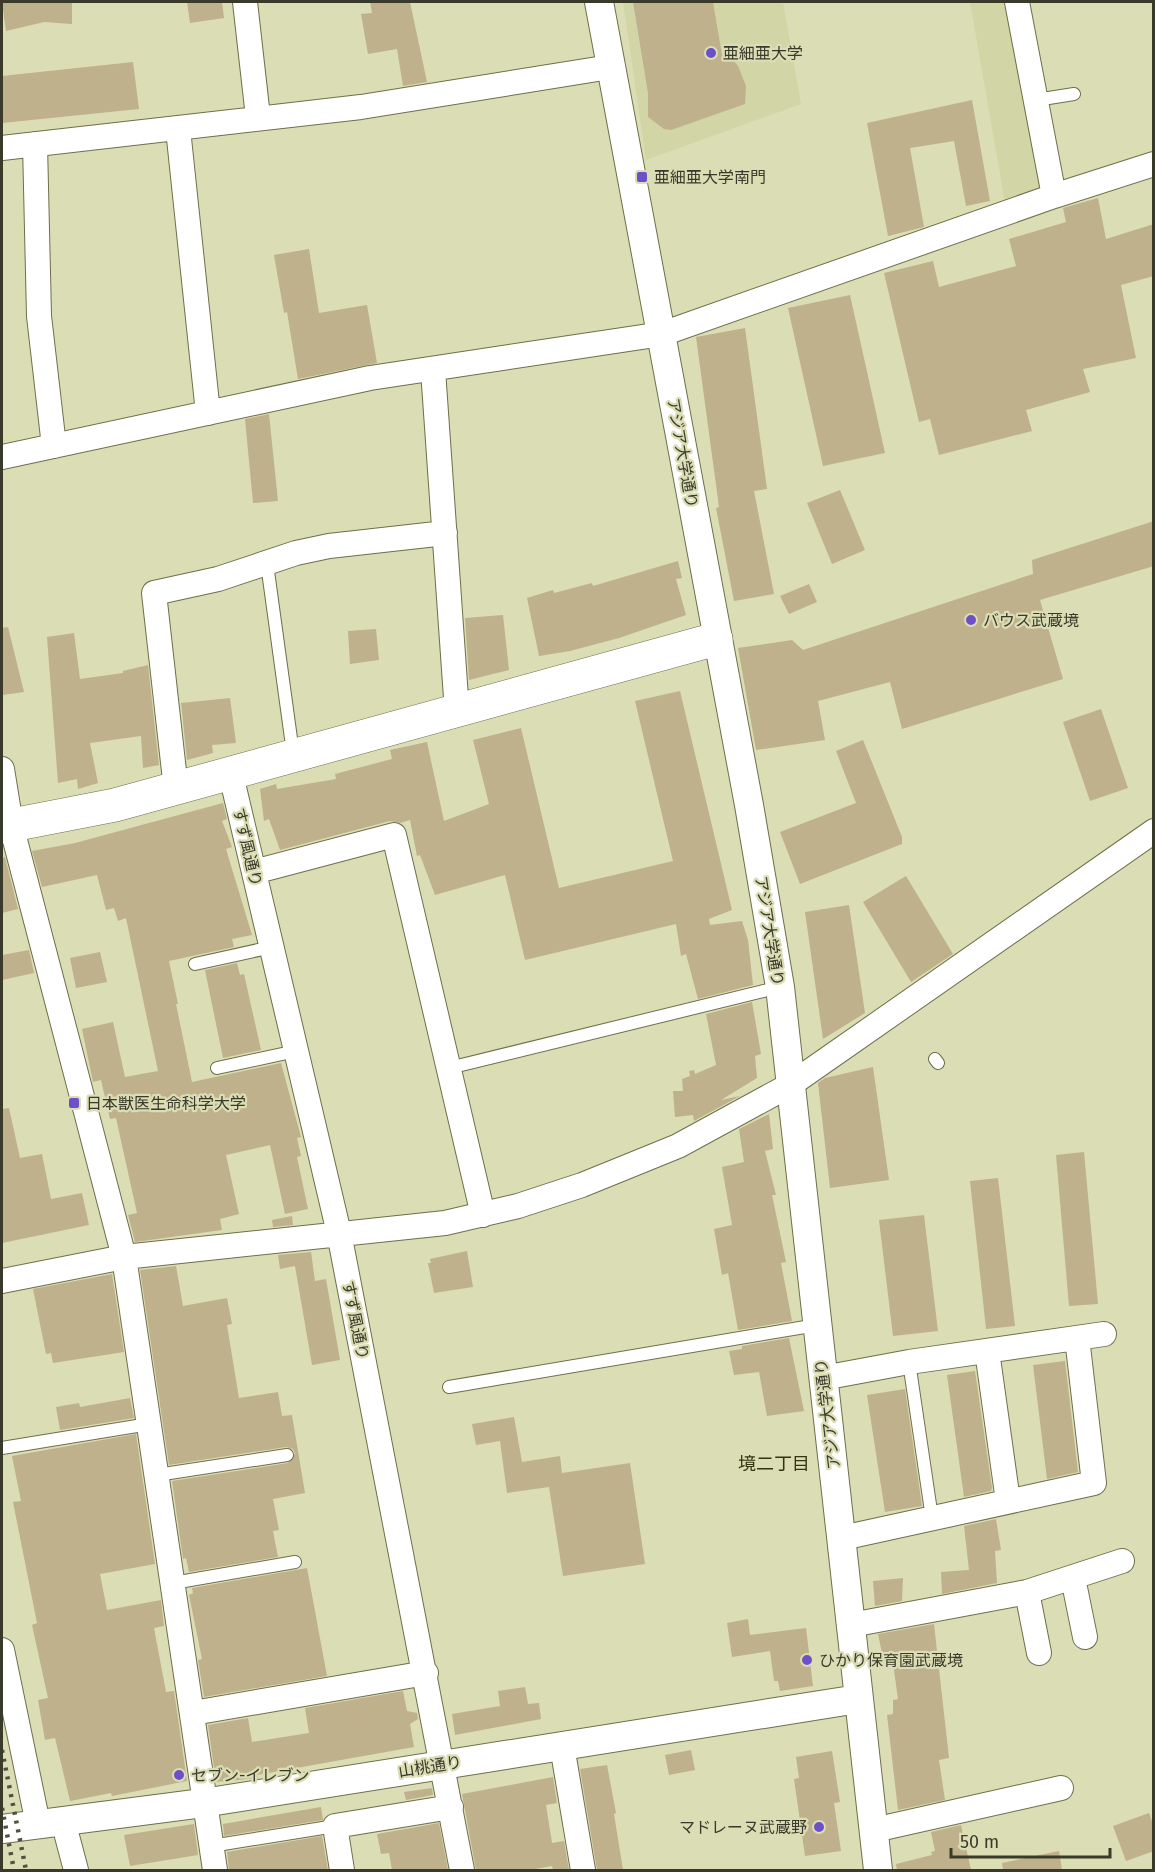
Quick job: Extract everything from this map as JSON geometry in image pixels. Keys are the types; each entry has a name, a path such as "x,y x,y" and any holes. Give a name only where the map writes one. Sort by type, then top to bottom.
{"main road":[{"path":"6,826 115,805 231,775 716,639"}],"street":[{"path":"245,2 258,117"},
{"name":"アジア大学通り","path":"599,2 662,334 716,639 749,805 780,987 878,1870"},
{"path":"1017,2 1054,196"},
{"path":"2,148 361,106 610,67"},
{"path":"178,129 208,413"},
{"path":"35,144 39,316 54,446"},
{"path":"2,457 370,378 662,334 1054,196 1154,164"},
{"path":"433,370 457,712"},
{"path":"176,789 154,593 218,579 296,553 329,546 445,532"},
{"path":"2,769 6,826 124,1257 192,1713 203,1803 215,1870"},
{"name":"すず風通り","path":"231,775 339,1233 426,1673 462,1870"},
{"path":"2,1281 124,1257 445,1223 483,1215 582,1185 678,1146 790,1085 1154,831"},
{"path":"254,872 394,835 483,1215"},
{"path":"823,1378 909,1362 1104,1334"},
{"path":"842,1538 1094,1483 1077,1338"},
{"path":"987,1351 1008,1501"},
{"path":"851,1625 1027,1592 1122,1562"},
{"path":"1072,1578 1085,1637"},
{"path":"1027,1592 1039,1653"},
{"path":"2,1650 51,1822 76,1870"},
{"path":"192,1713 426,1673"},
{"name":"山桃通り","path":"2,1829 203,1803 858,1700"},
{"path":"562,1746 583,1870"},
{"path":"874,1830 1061,1788"},
{"path":"342,1870 335,1826 451,1807"}],"lane":[{"path":"1036,100 1074,94"},
{"path":"267,564 293,758"},
{"path":"195,964 272,947"},
{"path":"449,1068 780,987"},
{"path":"217,1068 296,1051"},
{"path":"449,1387 817,1325"},
{"path":"909,1362 932,1518"},
{"path":"2,1448 149,1424"},
{"path":"157,1475 287,1455"},
{"path":"173,1582 295,1562"},
{"path":"211,1846 335,1826"}],"shaded area":[{"name":"亜細亜大学","path":"623,2 783,2 801,104 646,160"},
{"path":"970,2 1013,2 1049,189 1005,203"}],"building":[{"path":"2,2 72,2 72,24 44,22 6,31"},
{"path":"187,2 222,2 224,18 190,23"},
{"path":"370,2 410,2 427,82 403,86 397,49 368,54 361,14 372,13"},
{"path":"633,2 713,2 723,61 732,59 738,66 746,86 745,104 671,130 664,129 648,117 648,93"},
{"path":"133,62 139,109 2,123 2,76"},
{"path":"972,100 990,201 966,206 954,141 910,148 924,227 888,236 867,123"},
{"path":"1098,198 1106,239 1154,224 1154,276 1121,285 1136,358 1083,369 1090,392 1026,410 1032,431 939,455 930,419 919,422 884,273 933,261 939,287 1016,266 1009,239 1066,222 1063,208"},
{"path":"309,249 319,313 367,305 377,363 298,379 287,312 284,313 274,255"},
{"path":"850,295 885,453 823,466 788,308"},
{"path":"745,328 767,489 754,491 774,594 734,601 716,508 719,507 696,337"},
{"path":"269,414 278,501 253,503 245,419"},
{"path":"840,490 865,550 832,564 807,503"},
{"name":"バウス武蔵境","path":"1154,521 1154,566 1040,600 1063,679 902,729 890,682 818,701 825,740 756,750 738,648 792,640 803,650 1033,574 1032,560"},
{"path":"678,561 682,578 676,579 686,615 619,638 570,651 539,656 527,598 553,590 554,593 592,583 593,586"},
{"path":"809,584 817,602 789,614 780,596"},
{"path":"503,615 509,670 469,680 465,618"},
{"path":"8,627 24,692 2,695 2,628"},
{"path":"376,629 379,660 350,664 348,631"},
{"path":"74,633 80,679 123,673 123,671 148,665 159,765 143,768 141,736 90,743 98,783 78,789 77,779 58,783 47,637"},
{"path":"680,691 732,910 709,919 710,925 742,921 748,940 753,985 698,999 686,954 681,956 676,924 525,960 505,875 435,895 420,855 417,856 410,820 400,823 390,821 280,850 269,819 264,821 260,789 276,784 277,789 336,779 335,774 392,759 390,750 427,742 444,821 489,804 473,740 521,728 559,888 673,861 635,701"},
{"path":"230,698 236,743 212,745 213,753 187,760 181,703"},
{"path":"1101,709 1128,788 1090,801 1063,722"},
{"path":"863,740 902,837 902,844 800,884 780,832 856,803 836,751"},
{"path":"223,803 227,819 222,821 232,847 226,849 252,935 232,939 234,947 169,961 192,1082 281,1063 301,1137 297,1138 301,1156 297,1157 308,1209 285,1214 270,1145 226,1155 239,1214 220,1219 222,1230 135,1242 128,1215 137,1213 116,1118 110,1119 101,1080 93,1082 82,1029 113,1022 125,1077 158,1071 126,918 118,921 114,908 106,910 97,875 42,887 32,851 75,843"},
{"path":"5,857 18,909 2,913 2,858"},
{"path":"906,876 953,954 911,982 863,902"},
{"path":"849,905 865,1013 823,1039 805,912"},
{"path":"29,950 34,973 2,980 2,955"},
{"path":"100,952 107,982 76,988 70,958"},
{"path":"237,963 240,975 244,974 261,1050 223,1058 205,970"},
{"path":"752,1002 761,1054 755,1056 757,1078 721,1100 740,1096 694,1121 693,1115 675,1117 673,1091 683,1091 682,1079 690,1076 689,1071 694,1070 695,1074 716,1065 706,1014"},
{"path":"873,1067 889,1180 830,1188 818,1083 825,1078"},
{"path":"9,1108 20,1158 42,1154 51,1199 82,1193 89,1225 2,1243 2,1109"},
{"path":"769,1114 773,1149 765,1151 776,1195 772,1195 786,1262 781,1263 792,1321 738,1330 728,1273 722,1275 714,1229 732,1225 722,1167 744,1162 739,1129"},
{"path":"1084,1152 1098,1304 1069,1306 1056,1155"},
{"path":"998,1178 1015,1326 986,1329 970,1181"},
{"path":"924,1215 938,1331 893,1336 879,1220"},
{"path":"292,1216 293,1225 273,1227 272,1220"},
{"path":"467,1251 473,1287 434,1293 428,1263 431,1263 430,1259"},
{"path":"311,1252 315,1281 326,1279 340,1360 312,1365 295,1266 280,1269 278,1255"},
{"path":"176,1266 183,1306 227,1298 232,1324 227,1325 239,1398 278,1392 282,1416 292,1415 305,1493 273,1499 279,1530 273,1531 278,1557 189,1572 186,1558 183,1559 172,1481 288,1463 295,1454 293,1449 286,1447 169,1465 140,1270"},
{"path":"112,1274 124,1352 53,1363 51,1353 46,1354 33,1289"},
{"path":"789,1338 804,1411 767,1416 759,1372 734,1375 729,1351 742,1349 742,1346"},
{"path":"1065,1361 1078,1472 1047,1479 1033,1365"},
{"path":"975,1371 992,1488 991,1491 964,1497 947,1375"},
{"path":"905,1389 922,1506 885,1512 867,1395"},
{"path":"130,1398 134,1418 60,1430 56,1407 79,1403 80,1407"},
{"path":"514,1417 522,1462 560,1456 562,1473 630,1463 645,1564 563,1576 549,1487 507,1493 500,1441 476,1445 472,1424"},
{"path":"136,1434 155,1564 100,1574 107,1610 161,1600 164,1626 154,1628 166,1692 174,1691 187,1781 112,1796 111,1793 70,1801 55,1738 45,1740 38,1700 48,1698 32,1625 37,1623 13,1502 21,1501 12,1456"},
{"path":"996,1519 1001,1550 995,1551 997,1583 942,1594 941,1572 969,1570 964,1526"},
{"path":"307,1568 327,1676 204,1697 198,1660 202,1659 189,1595 193,1593 192,1588"},
{"path":"903,1578 902,1601 875,1606 873,1581"},
{"path":"748,1619 750,1635 806,1628 813,1686 780,1691 778,1681 774,1681 770,1651 732,1657 727,1623"},
{"path":"934,1624 949,1758 939,1760 945,1800 898,1810 887,1715 893,1714 893,1700 898,1699 892,1656 883,1658 878,1634"},
{"path":"525,1687 528,1704 539,1703 541,1719 455,1735 452,1714 500,1706 498,1691"},
{"path":"403,1691 407,1711 417,1713 418,1719 410,1724 414,1747 257,1775 258,1778 216,1782 208,1725 248,1718 252,1742 309,1733 305,1708"},
{"path":"691,1750 695,1770 669,1775 665,1755"},
{"name":"マドレーヌ武蔵野","path":"832,1751 840,1802 834,1803 841,1851 805,1856 794,1779 799,1778 796,1757"},
{"path":"607,1765 623,1870 597,1870 580,1769"},
{"path":"553,1777 557,1803 546,1805 552,1843 564,1841 569,1870 553,1870 552,1866 530,1870 476,1870 462,1794"},
{"path":"432,1788 433,1795 406,1800 404,1792"},
{"path":"321,1807 323,1820 224,1836 223,1824"},
{"path":"1149,1813 1154,1827 1154,1851 1126,1861 1113,1826"},
{"path":"439,1823 448,1870 392,1870 389,1853 381,1854 377,1834"},
{"path":"194,1824 198,1855 130,1866 124,1835"},
{"path":"961,1825 971,1870 897,1870 896,1864 932,1855 931,1852 935,1851 931,1832"},
{"path":"322,1836 328,1870 229,1870 227,1852"},
{"path":"1059,1851 1062,1870 1003,1870 1002,1863"}],"railway":[{"path":"2,1750 26,1870"},
{"path":"2,1808 14,1870"}],"place":[{"name":"亜細亜大学","path":"711,53"},
{"name":"亜細亜大学南門","path":"642,177"},
{"name":"バウス武蔵境","path":"971,620"},
{"name":"日本獣医生命科学大学","path":"74,1103"},
{"name":"ひかり保育園武蔵境","path":"807,1660"},
{"name":"セブン-イレブン","path":"179,1775"},
{"name":"マドレーヌ武蔵野","path":"819,1827"}],"district":[{"name":"境二丁目","path":"774,1464"}]}
